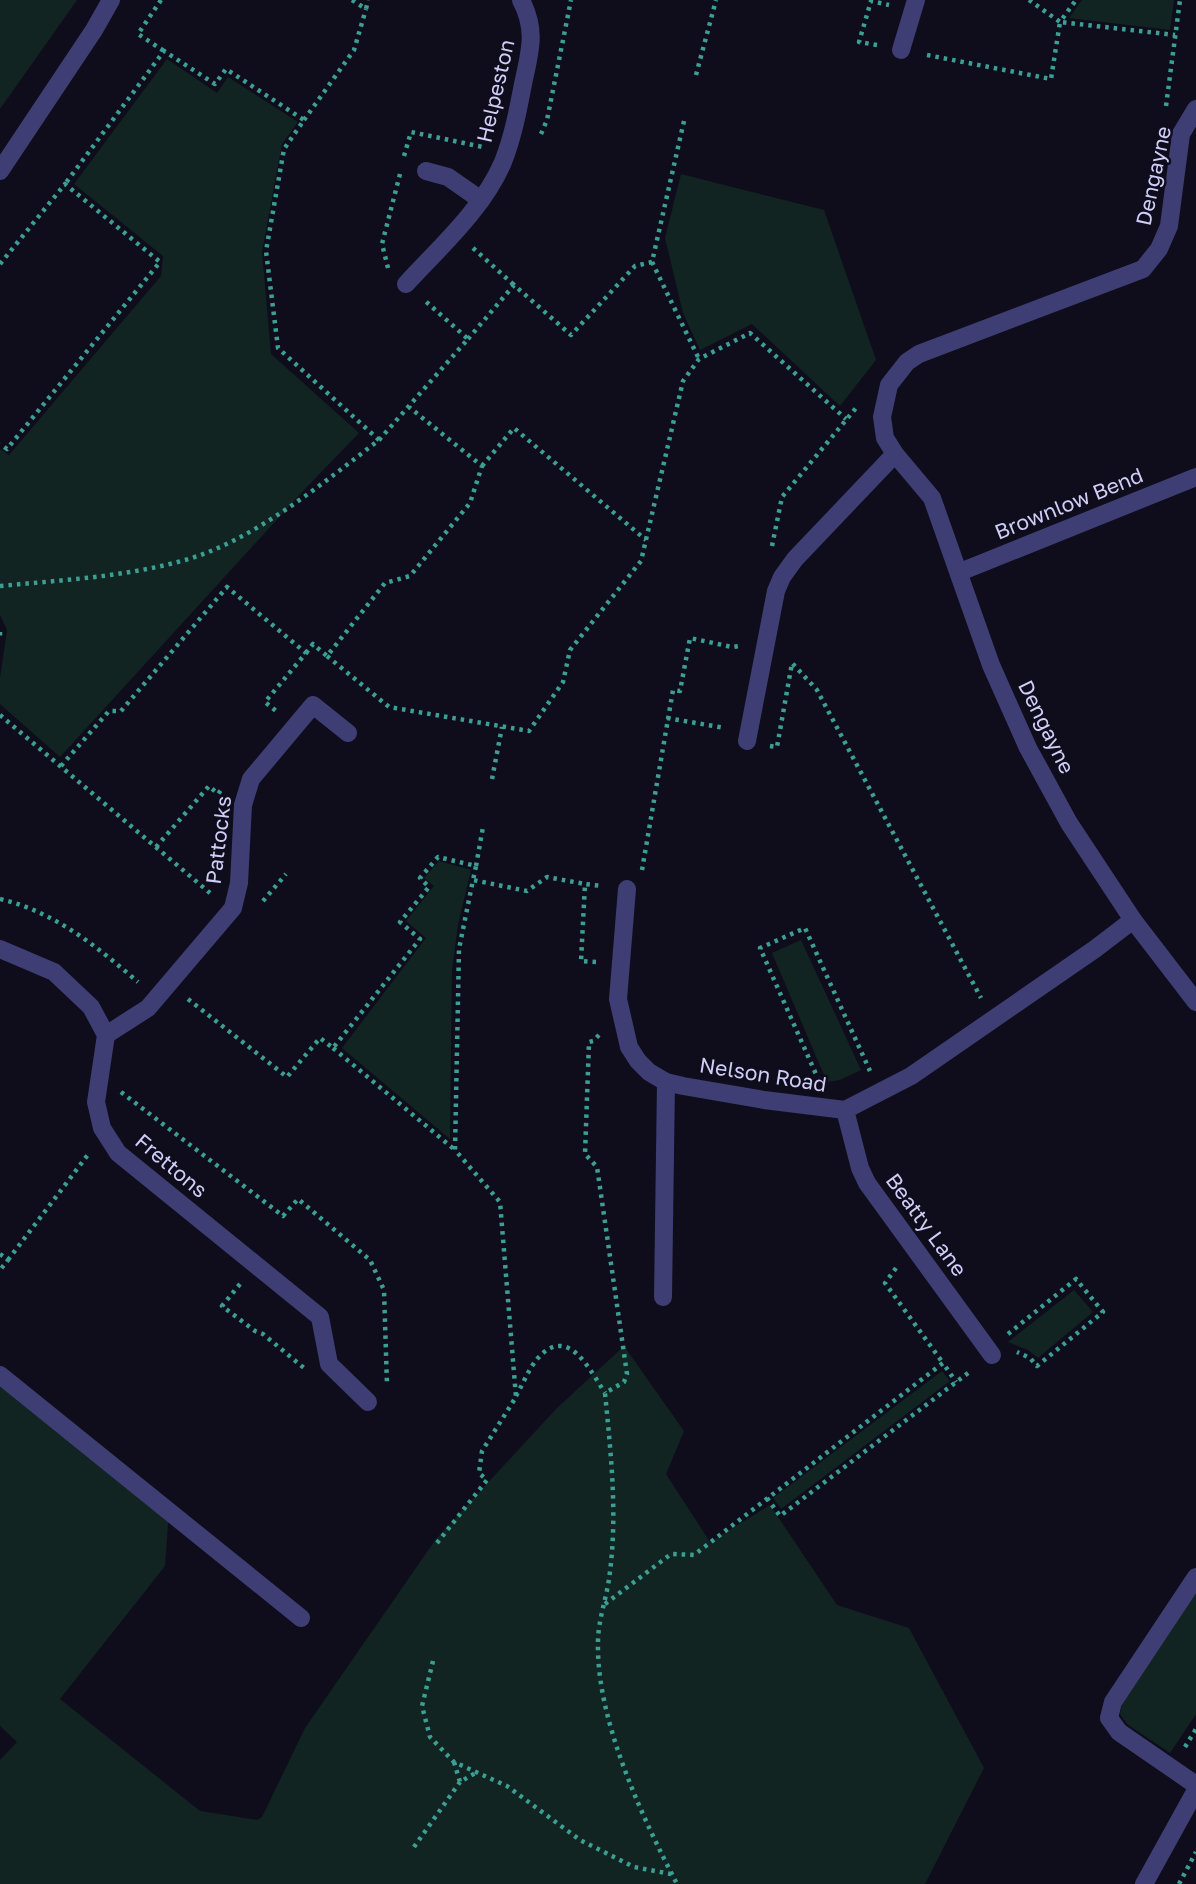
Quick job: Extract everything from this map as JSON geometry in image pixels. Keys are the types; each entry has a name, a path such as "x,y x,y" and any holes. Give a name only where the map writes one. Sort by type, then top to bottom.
{"street":[{"path":"0,171 111,0"},
{"name":"Helpeston","path":"406,284 481,200 502,164 513,133 533,38 521,0"},
{"path":"901,50 916,0"},
{"name":"Dengayne","path":"1196,109 1181,134 1169,226 1159,249 1143,269 919,354 906,362 889,385 882,417 885,438 932,498 991,665 1027,748 1069,823 1133,919 1196,1002"},
{"path":"426,171 448,177 481,200"},
{"path":"747,741 776,591 782,577 795,559 895,454"},
{"name":"Brownlow Bend","path":"960,572 1196,477"},
{"name":"Pattocks","path":"106,1035 148,1008 233,908 239,883 243,806 251,779 313,705 348,733"},
{"name":"Nelson Road","path":"627,889 618,999 629,1047 638,1061 649,1072 666,1082 764,1100 845,1110 911,1076 1133,919"},
{"path":"0,949 54,972 91,1007 106,1035"},
{"name":"Frettons","path":"106,1035 96,1102 102,1128 118,1153 320,1317 329,1364 368,1402"},
{"path":"663,1297 666,1082"},
{"name":"Beatty Lane","path":"845,1110 855,1153 867,1183 998,1350"},
{"path":"0,1375 302,1618"},
{"path":"1144,1884 1196,1788 1119,1732 1109,1718 1113,1702 1196,1577"}],"path":[{"path":"161,0 138,34 215,84 226,69 304,120"},
{"path":"352,0 366,9"},
{"path":"368,0 354,50 284,149 266,251 278,348 379,440"},
{"path":"696,75 716,0"},
{"path":"893,0 892,6 871,1 859,42 1051,79 1060,22 1076,0"},
{"path":"1029,0 1060,22 1175,34"},
{"path":"1165,115 1180,0"},
{"path":"0,264 65,184 164,51"},
{"path":"684,121 652,262 699,359"},
{"path":"404,157 411,132 480,148 490,143"},
{"path":"401,169 382,244 388,268 468,339"},
{"path":"0,444 7,449 160,262 65,184"},
{"path":"0,586 128,573 187,559 235,539 284,509 379,440 514,285 571,335 635,265 652,262"},
{"path":"284,717 265,702 313,644 389,707 529,731 563,682 570,650 641,561 683,381 699,359 750,334 846,419"},
{"path":"771,547 782,497 860,403"},
{"path":"409,407 482,466"},
{"path":"327,656 385,583 410,576 470,503 482,466 514,428 646,540"},
{"path":"61,766 109,711 121,711 228,586 306,653"},
{"path":"0,632 0,639"},
{"path":"473,880 527,891 547,877 639,890 667,718 673,690 680,691 690,638 732,647 748,642"},
{"path":"667,718 743,730 741,740 777,747 792,663 817,690 985,1006"},
{"path":"0,715 216,898"},
{"path":"492,779 502,727"},
{"path":"156,847 208,786 218,794 226,784"},
{"path":"455,1150 459,950 483,828"},
{"path":"333,1048 420,939 400,922 429,887 420,878 438,857 477,866"},
{"path":"260,904 286,874"},
{"path":"585,884 581,961 598,963 601,967"},
{"path":"0,899 23,904 56,919 93,944 141,985"},
{"path":"816,1088 822,1088 760,948 806,928 872,1075"},
{"path":"182,994 287,1077 320,1038 455,1150 500,1202 516,1397"},
{"path":"600,1031 598,1038 589,1042 585,1154 597,1167 627,1374 624,1382 605,1393"},
{"path":"864,1079 880,1072"},
{"path":"116,1082 118,1090 283,1216 298,1199 370,1260 384,1290 387,1392 368,1402"},
{"path":"87,1143 98,1157"},
{"path":"0,1270 91,1150"},
{"path":"0,1254 8,1260"},
{"path":"898,1260 896,1269 885,1283 956,1382"},
{"path":"767,1498 780,1516 998,1350 999,1341 1076,1279 1103,1312 1037,1366 1030,1358 998,1350"},
{"path":"244,1280 222,1306 263,1334 306,1369"},
{"path":"437,1543 487,1480 479,1473 482,1451 537,1358 562,1345 571,1349 584,1361 605,1393 614,1479 609,1579 597,1641 604,1698 625,1771 677,1884"},
{"path":"604,1605 671,1554 694,1555 943,1363"},
{"path":"433,1661 422,1706 430,1737 454,1762 507,1786 580,1840 634,1867 672,1874"},
{"path":"454,1762 460,1782"},
{"path":"414,1847 460,1782 477,1772"},
{"path":"1179,1884 1196,1852"}],"green space":[{"path":"0,0 77,0 0,109"},
{"path":"1082,0 1174,0 1170,30 1069,18"},
{"path":"167,59 217,93 228,77 298,122 282,144 262,252 271,354 359,433 60,757 0,704 0,678 7,630 0,615 0,449 9,455 161,276 163,256 74,184"},
{"path":"681,174 824,210 876,360 840,406 752,324 700,350 683,313 665,238"},
{"path":"439,861 471,870 458,925 452,970 450,1139 342,1048 426,938 406,921 434,886 424,878"},
{"path":"801,940 861,1070 840,1080 827,1082 772,953"},
{"path":"1074,1290 1093,1312 1038,1358 1028,1350 1008,1342"},
{"path":"624,1346 684,1431 666,1474 710,1542 770,1505 837,1605 909,1628 984,1768 925,1884 0,1884 0,1760 17,1742 0,1726 0,1386 169,1511 165,1566 60,1699 200,1811 257,1820 262,1817 305,1728 436,1539 556,1409"},
{"path":"942,1371 950,1381 781,1509 773,1498"},
{"path":"1196,1589 1196,1714 1170,1753 1127,1724 1120,1714 1123,1701"}]}
